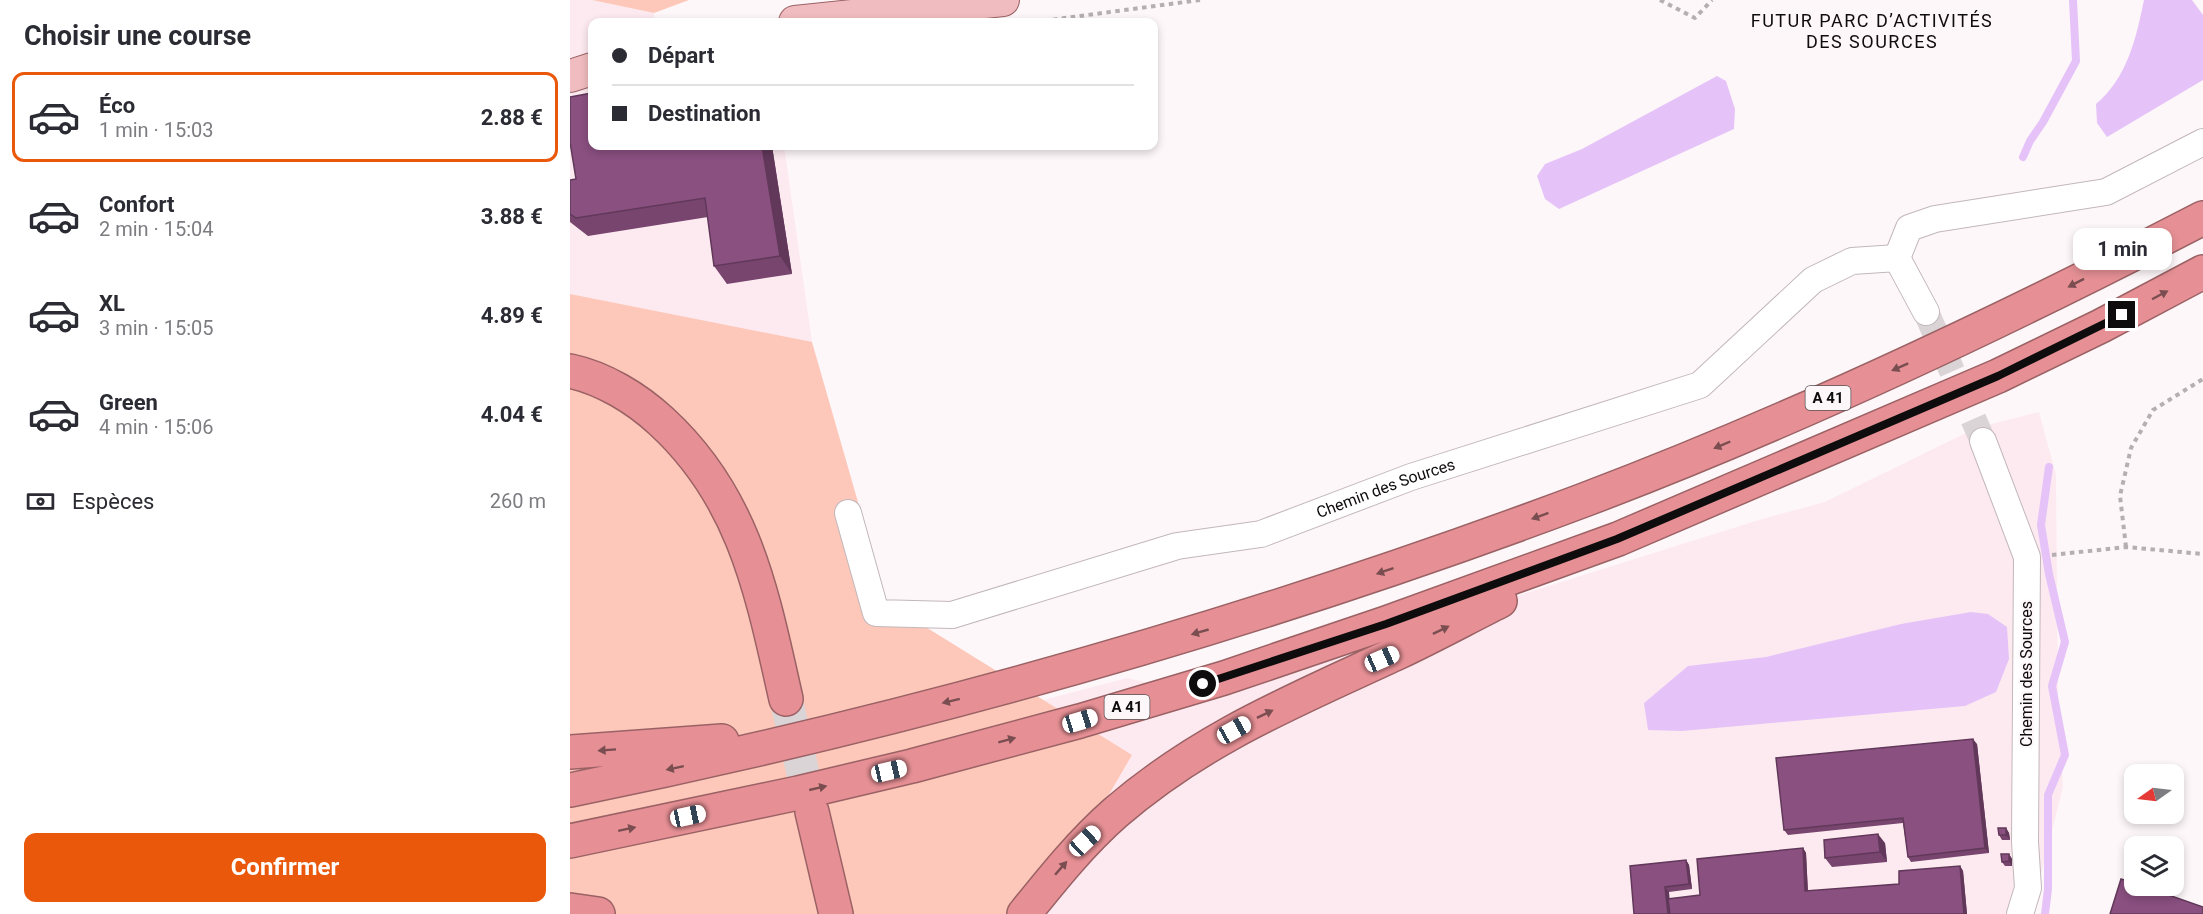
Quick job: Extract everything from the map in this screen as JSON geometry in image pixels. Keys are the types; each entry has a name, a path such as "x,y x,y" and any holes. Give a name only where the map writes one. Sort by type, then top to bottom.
{"highway":[{"name":"A 41","path":"570,790 675,769 834,732 1040,678 1209,629 1440,552 1587,499 1719,446 1969,335 2080,282 2203,218"},
{"name":"A 41","path":"570,841 798,793 912,766 1080,721 1224,678 1386,624 1617,539 1998,376 2101,326 2203,272"},
{"path":"570,371 601,381 652,413 687,447 720,492 735,520 764,605 779,701 732,561 697,493 677,465 654,441 605,406 570,394"},
{"path":"1024,914 1078,849 1115,813 1177,765 1215,740 1667,518"},
{"path":"570,752 834,732"},
{"path":"819,914 805,814 836,914"},
{"path":"570,910 598,914"}],"main road":[{"path":"833,18 1003,0"},
{"path":"570,76 588,70"}],"lane":[{"path":"1926,312 1897,258 1909,228 1935,219 2106,192 2203,142"},
{"name":"Chemin des Sources","path":"848,513 876,613 952,615 1177,546 1261,534 1411,477 1700,385 1813,280 1852,261 1897,258"},
{"name":"Chemin des Sources","path":"1983,441 2027,557 2025,842 2028,888 2020,914"}],"path":[{"path":"1065,18 1200,0"},
{"path":"1660,0 1695,18 1712,0"},
{"path":"2126,547 2120,496 2131,448 2153,410 2203,379"},
{"path":"2027,557 2126,547 2203,554"}],"shaded area":[{"path":"570,0 592,0 654,13 654,18 588,18 588,150 785,150 812,342 877,744 1127,678 1202,695 1762,519 1825,502 1976,428 2039,412 2056,475 2058,700 2063,787 2031,914 570,914"},
{"path":"592,0 689,0 654,13"},
{"path":"2144,0 2192,0 2203,15 2203,80 2107,137 2097,123 2096,104 2107,94 2129,57"},
{"path":"1717,76 1726,81 1735,109 1734,129 1559,209 1545,199 1537,176 1545,164 1582,149"},
{"path":"570,294 812,342 887,603 1132,755 1039,914 570,914"},
{"path":"1971,612 1988,614 2007,627 2009,659 1996,692 1965,706 1682,731 1648,730 1644,703 1688,666 1766,657 1901,624"}],"building":[{"path":"588,94 588,150 763,150 780,256 714,266 705,198 576,218 570,214 570,180 576,179 570,142 570,97"},
{"path":"1973,739 1985,848 1908,857 1903,818 1784,830 1776,758"},
{"path":"1998,828 2006,828 2006,835 1999,835"},
{"path":"1878,834 1880,852 1825,858 1824,840"},
{"path":"1803,848 1805,891 1899,884 1899,871 1960,866 1964,914 1670,914 1668,899 1700,895 1697,859"},
{"path":"2001,854 2009,854 2009,861 2002,862"},
{"path":"1686,860 1689,884 1665,887 1668,914 1634,914 1630,866"},
{"path":"2121,879 2124,880 2124,896 2172,896 2203,907 2203,914 2110,914"}],"waterway":[{"path":"2023,157 2076,61 2073,0"},
{"path":"2045,914 2048,889 2048,795 2065,755 2052,686 2065,642 2049,574 2041,525 2049,467"}],"tunnel":[{"path":"1926,312 1983,441"},
{"path":"786,699 812,812"}],"district":[{"name":"FUTUR PARC D’ACTIVITÉS DES SOURCES","path":"1872,31"}],"route":[{"path":"1203,684 1386,624 1617,539 1998,376 2122,315"}]}
